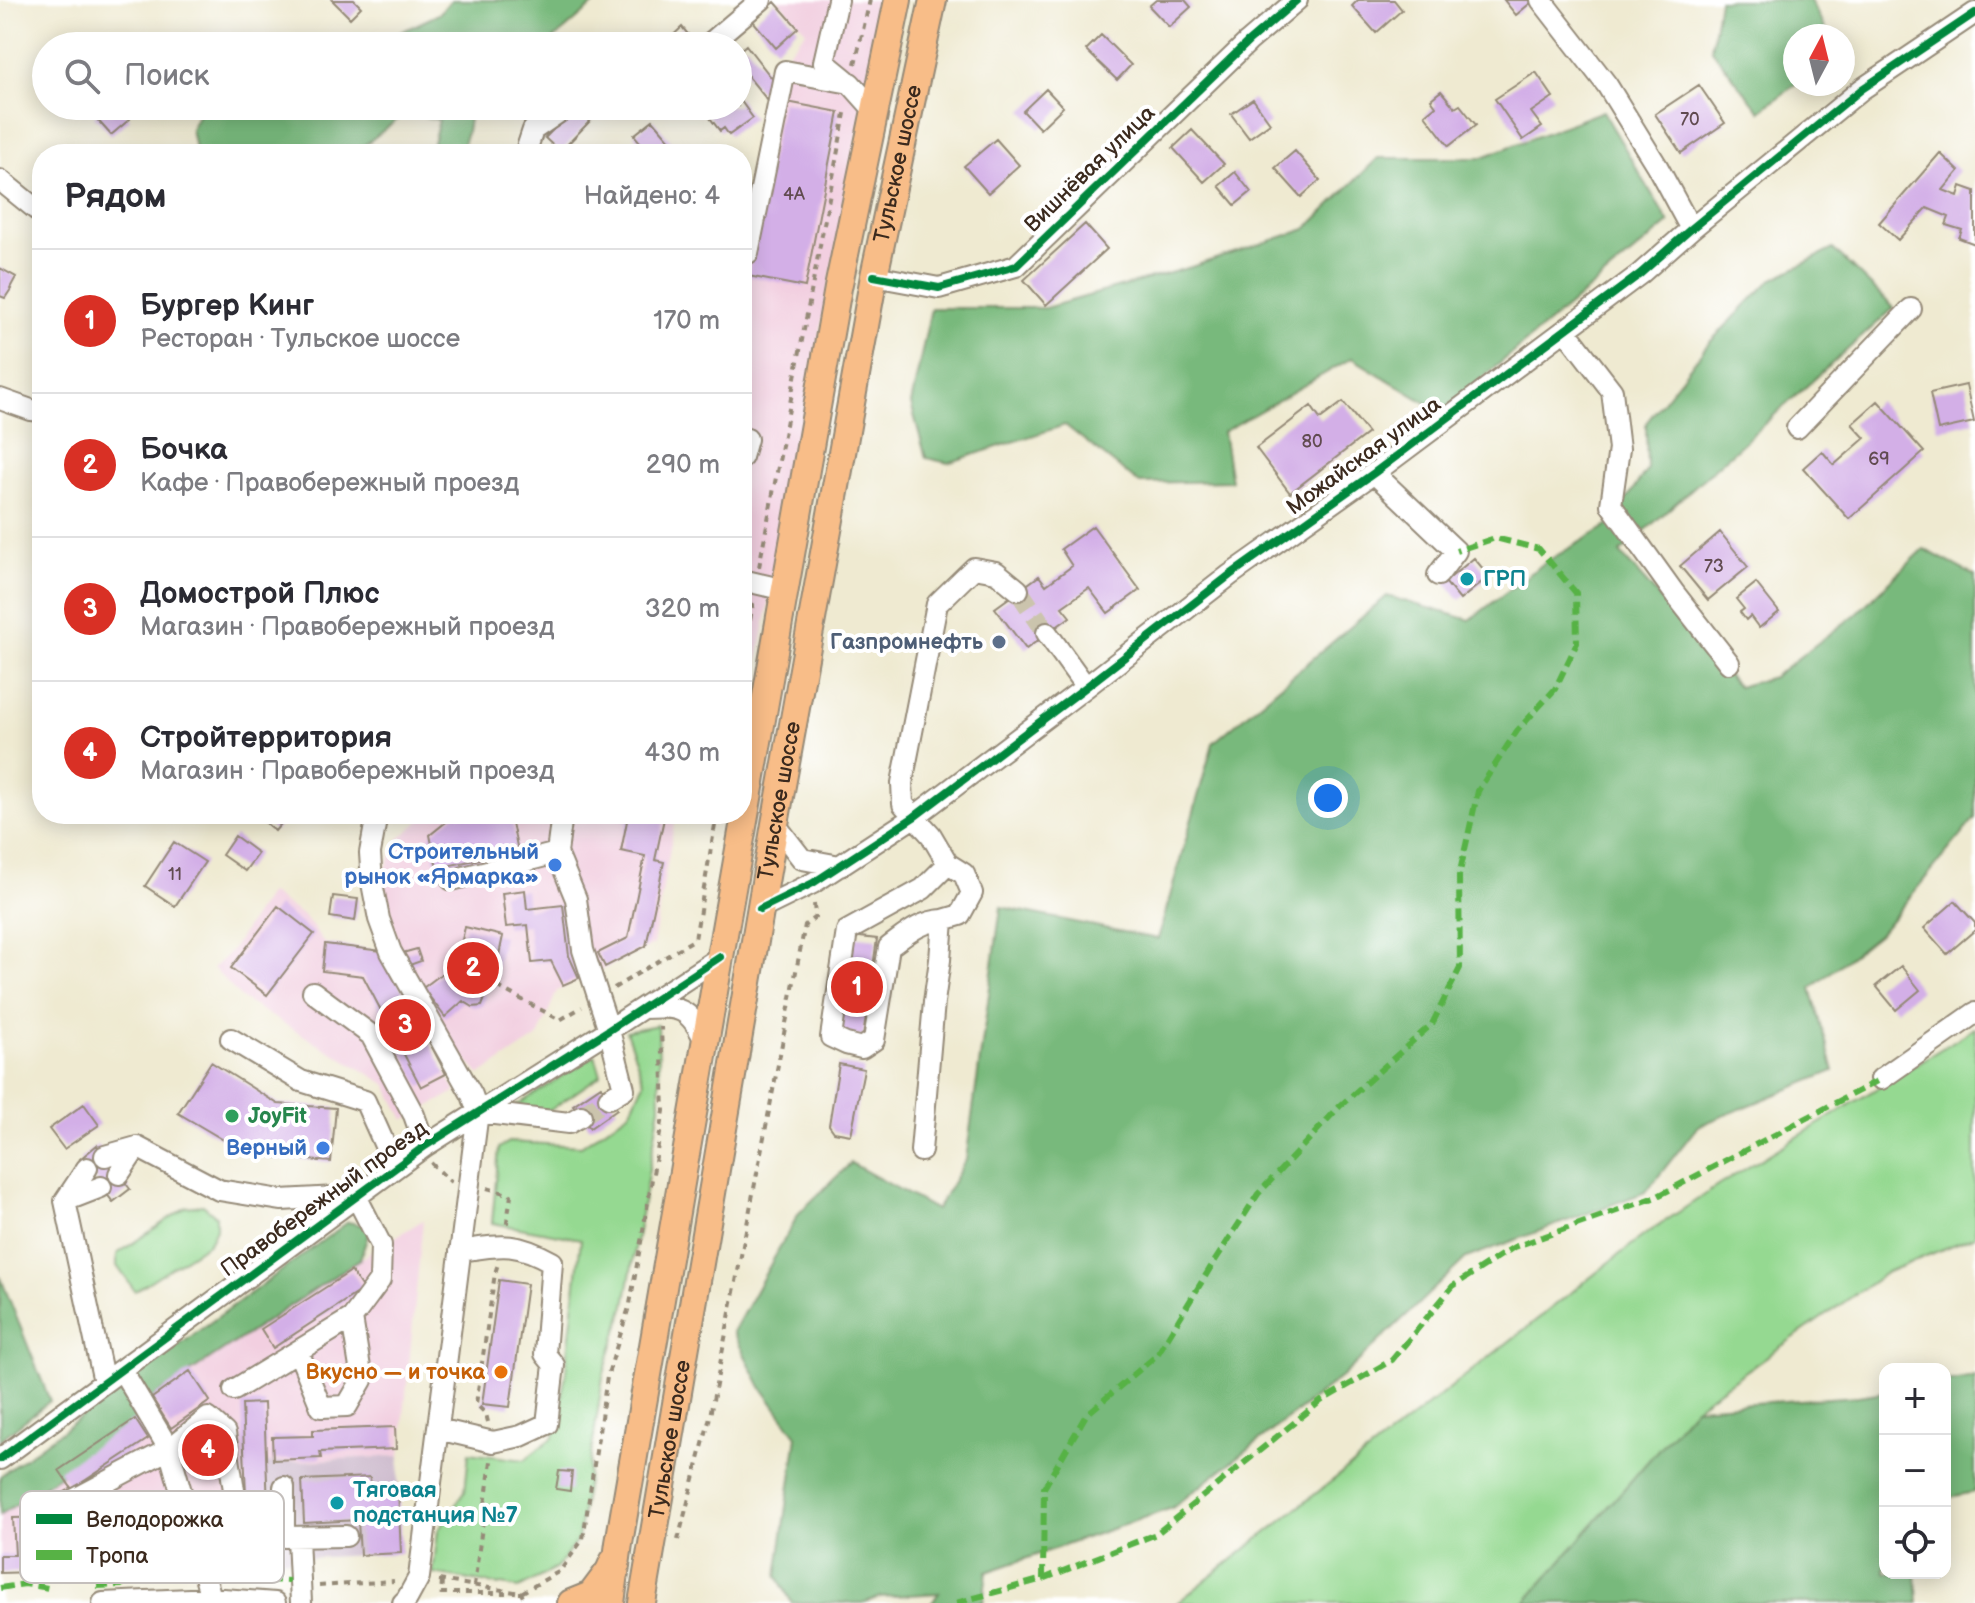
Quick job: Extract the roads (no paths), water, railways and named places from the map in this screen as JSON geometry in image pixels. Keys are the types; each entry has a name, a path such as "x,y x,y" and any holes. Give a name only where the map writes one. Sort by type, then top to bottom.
{"main road":[{"name":"Тульское шоссе","path":"752,776 838,288 898,0"},
{"name":"Тульское шоссе","path":"642,1603 760,909 874,276 933,0"},
{"name":"Тульское шоссе","path":"611,1603 744,824"},
{"path":"571,1603 591,1595 609,1571 619,1543"}],"street":[{"path":"723,32 761,0"},
{"path":"838,0 824,62 850,83 875,111"},
{"name":"Вишнёвая улица","path":"874,276 939,288 1016,266 1237,53 1297,0"},
{"path":"1541,0 1607,85 1691,229"},
{"name":"Можайская улица","path":"760,909 813,883 914,817 1230,575 1374,473 1640,274 1862,89 1975,13"},
{"path":"752,233 785,71 850,83"},
{"path":"528,144 533,130 548,120"},
{"path":"0,180 32,206"},
{"path":"1797,428 1911,309"},
{"path":"1565,330 1612,391 1619,449 1611,505 1729,663"},
{"path":"0,399 32,410"},
{"path":"1374,473 1456,551 1438,575"},
{"path":"948,864 923,889 847,931 831,1037 862,1048 874,1040 889,947 936,920 960,915 972,893 964,874 948,864 931,835 903,804 902,783 937,604 974,568 996,572 1018,590"},
{"path":"752,582 785,590"},
{"path":"1047,633 1086,687"},
{"path":"375,824 370,853 372,883 383,930 391,952 472,1095 478,1112 419,1577 403,1603"},
{"path":"561,824 557,853 576,899 583,950 624,1089 609,1098"},
{"path":"775,824 802,859 840,866"},
{"path":"452,880 557,853"},
{"path":"921,1151 940,960 936,920 923,889"},
{"name":"Правобережный проезд","path":"0,1459 422,1148 720,957"},
{"path":"313,992 371,1035 414,1115 422,1148"},
{"path":"643,1008 665,1007 685,1011 695,1021 705,1041"},
{"path":"1881,1079 1975,1013"},
{"path":"231,1039 301,1081 365,1101 395,1168"},
{"path":"478,1112 569,1123 581,1116"},
{"path":"119,1174 137,1147"},
{"path":"105,1156 137,1147 219,1190 281,1200 356,1196 381,1245 380,1280 352,1318 234,1390"},
{"path":"87,1168 65,1201 104,1382"},
{"path":"65,1201 101,1187"},
{"path":"438,1429 493,1442 521,1436 547,1424 553,1386 554,1365 545,1354 552,1262 533,1251 504,1244 460,1251"},
{"path":"298,1351 321,1407 347,1406 362,1380 352,1318"},
{"path":"122,1370 169,1449 180,1491"},
{"path":"90,1491 169,1449 208,1418 225,1433 234,1490"},
{"path":"284,1487 284,1537 346,1536"},
{"path":"298,1537 301,1603"},
{"path":"207,1583 211,1598"},
{"path":"103,1603 211,1598 275,1603"}],"tunnel":[{"path":"1018,590 1047,633"},
{"path":"581,1116 609,1098"}],"place":[{"name":"ГРП","path":"1467,579"},
{"name":"Газпромнефть","path":"999,642"},
{"name":"Строительный рынок «Ярмарка»","path":"555,865"},
{"name":"Бочка","path":"473,968"},
{"name":"Бургер Кинг","path":"857,987"},
{"name":"Домострой Плюс","path":"405,1025"},
{"name":"JoyFit","path":"232,1116"},
{"name":"Верный","path":"323,1148"},
{"name":"Вкусно — и точка","path":"501,1372"},
{"name":"Стройтерритория","path":"208,1450"},
{"name":"Тяговая подстанция №7","path":"337,1503"}]}
